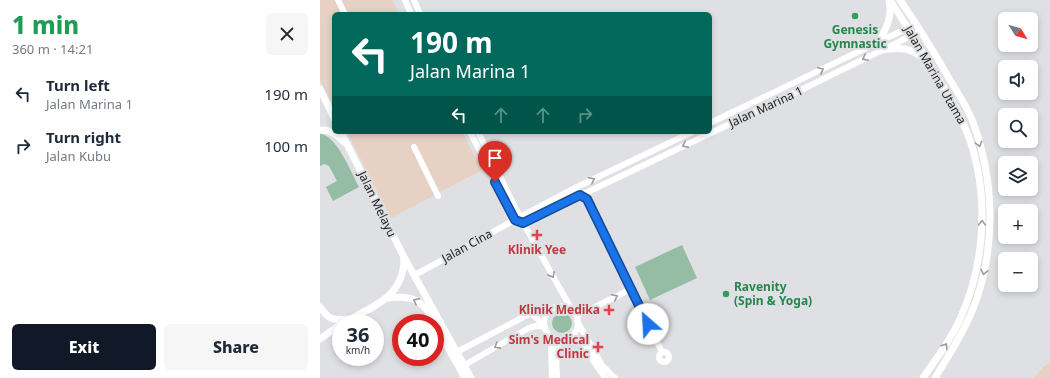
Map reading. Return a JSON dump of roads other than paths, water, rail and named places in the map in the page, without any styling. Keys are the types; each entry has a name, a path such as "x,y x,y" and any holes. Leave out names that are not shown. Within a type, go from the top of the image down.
{"main road":[{"name":"Jalan Marina Utama","path":"889,0 929,62 958,113 971,144 980,186 982,234 977,270 969,298 960,320 936,360 923,378"},
{"path":"878,43 889,22 891,7 889,0"},
{"name":"Jalan Marina Utama","path":"900,0 921,31 961,98 972,122 984,161 990,212 988,251 985,272 976,301 959,338 935,378"},
{"path":"881,50 899,48 907,49 920,55 929,62"},
{"path":"320,89 332,114"},
{"path":"320,130 324,129 332,133"},
{"path":"333,134 348,146"},
{"name":"Jalan Melayu","path":"342,134 455,354"},
{"path":"359,314 388,298 402,275 404,257"},
{"path":"388,298 408,298 418,301 429,314"},
{"path":"320,307 328,317 332,319"},
{"path":"320,339 332,330"},
{"path":"444,337 455,354 465,378"},
{"path":"461,366 472,378"}],"street":[{"path":"338,0 344,12"},
{"path":"405,0 410,12"},
{"path":"414,0 419,12"},
{"name":"Jalan Marina 1","path":"712,122 916,24"},
{"name":"Jalan Marina 1","path":"712,132 921,31"},
{"path":"471,134 517,218 523,223 602,365 615,378"},
{"path":"479,134 517,218"},
{"path":"517,218 576,187 688,134"},
{"name":"Jalan Marina 1","path":"523,223 708,134"},
{"path":"414,147 438,196"},
{"path":"580,195 587,199 662,352"},
{"name":"Jalan Cina","path":"414,275 517,218"},
{"path":"544,326 546,315 552,309 560,306 580,314 631,289"},
{"path":"455,354 531,312 544,326 548,335 558,340"},
{"path":"552,378 552,346 558,340 572,336 576,331 577,321"},
{"path":"461,366 529,328 544,326"},
{"path":"572,336 582,343 599,371 606,378"},
{"path":"557,378 556,352 558,340"}],"place":[{"name":"Genesis Gymnastic","path":"855,16"},
{"name":"Klinik Yee","path":"537,235"},
{"name":"Ravenity (Spin & Yoga)","path":"726,294"},
{"name":"Klinik Medika","path":"609,310"},
{"name":"Sim's Medical Clinic","path":"598,347"}]}
